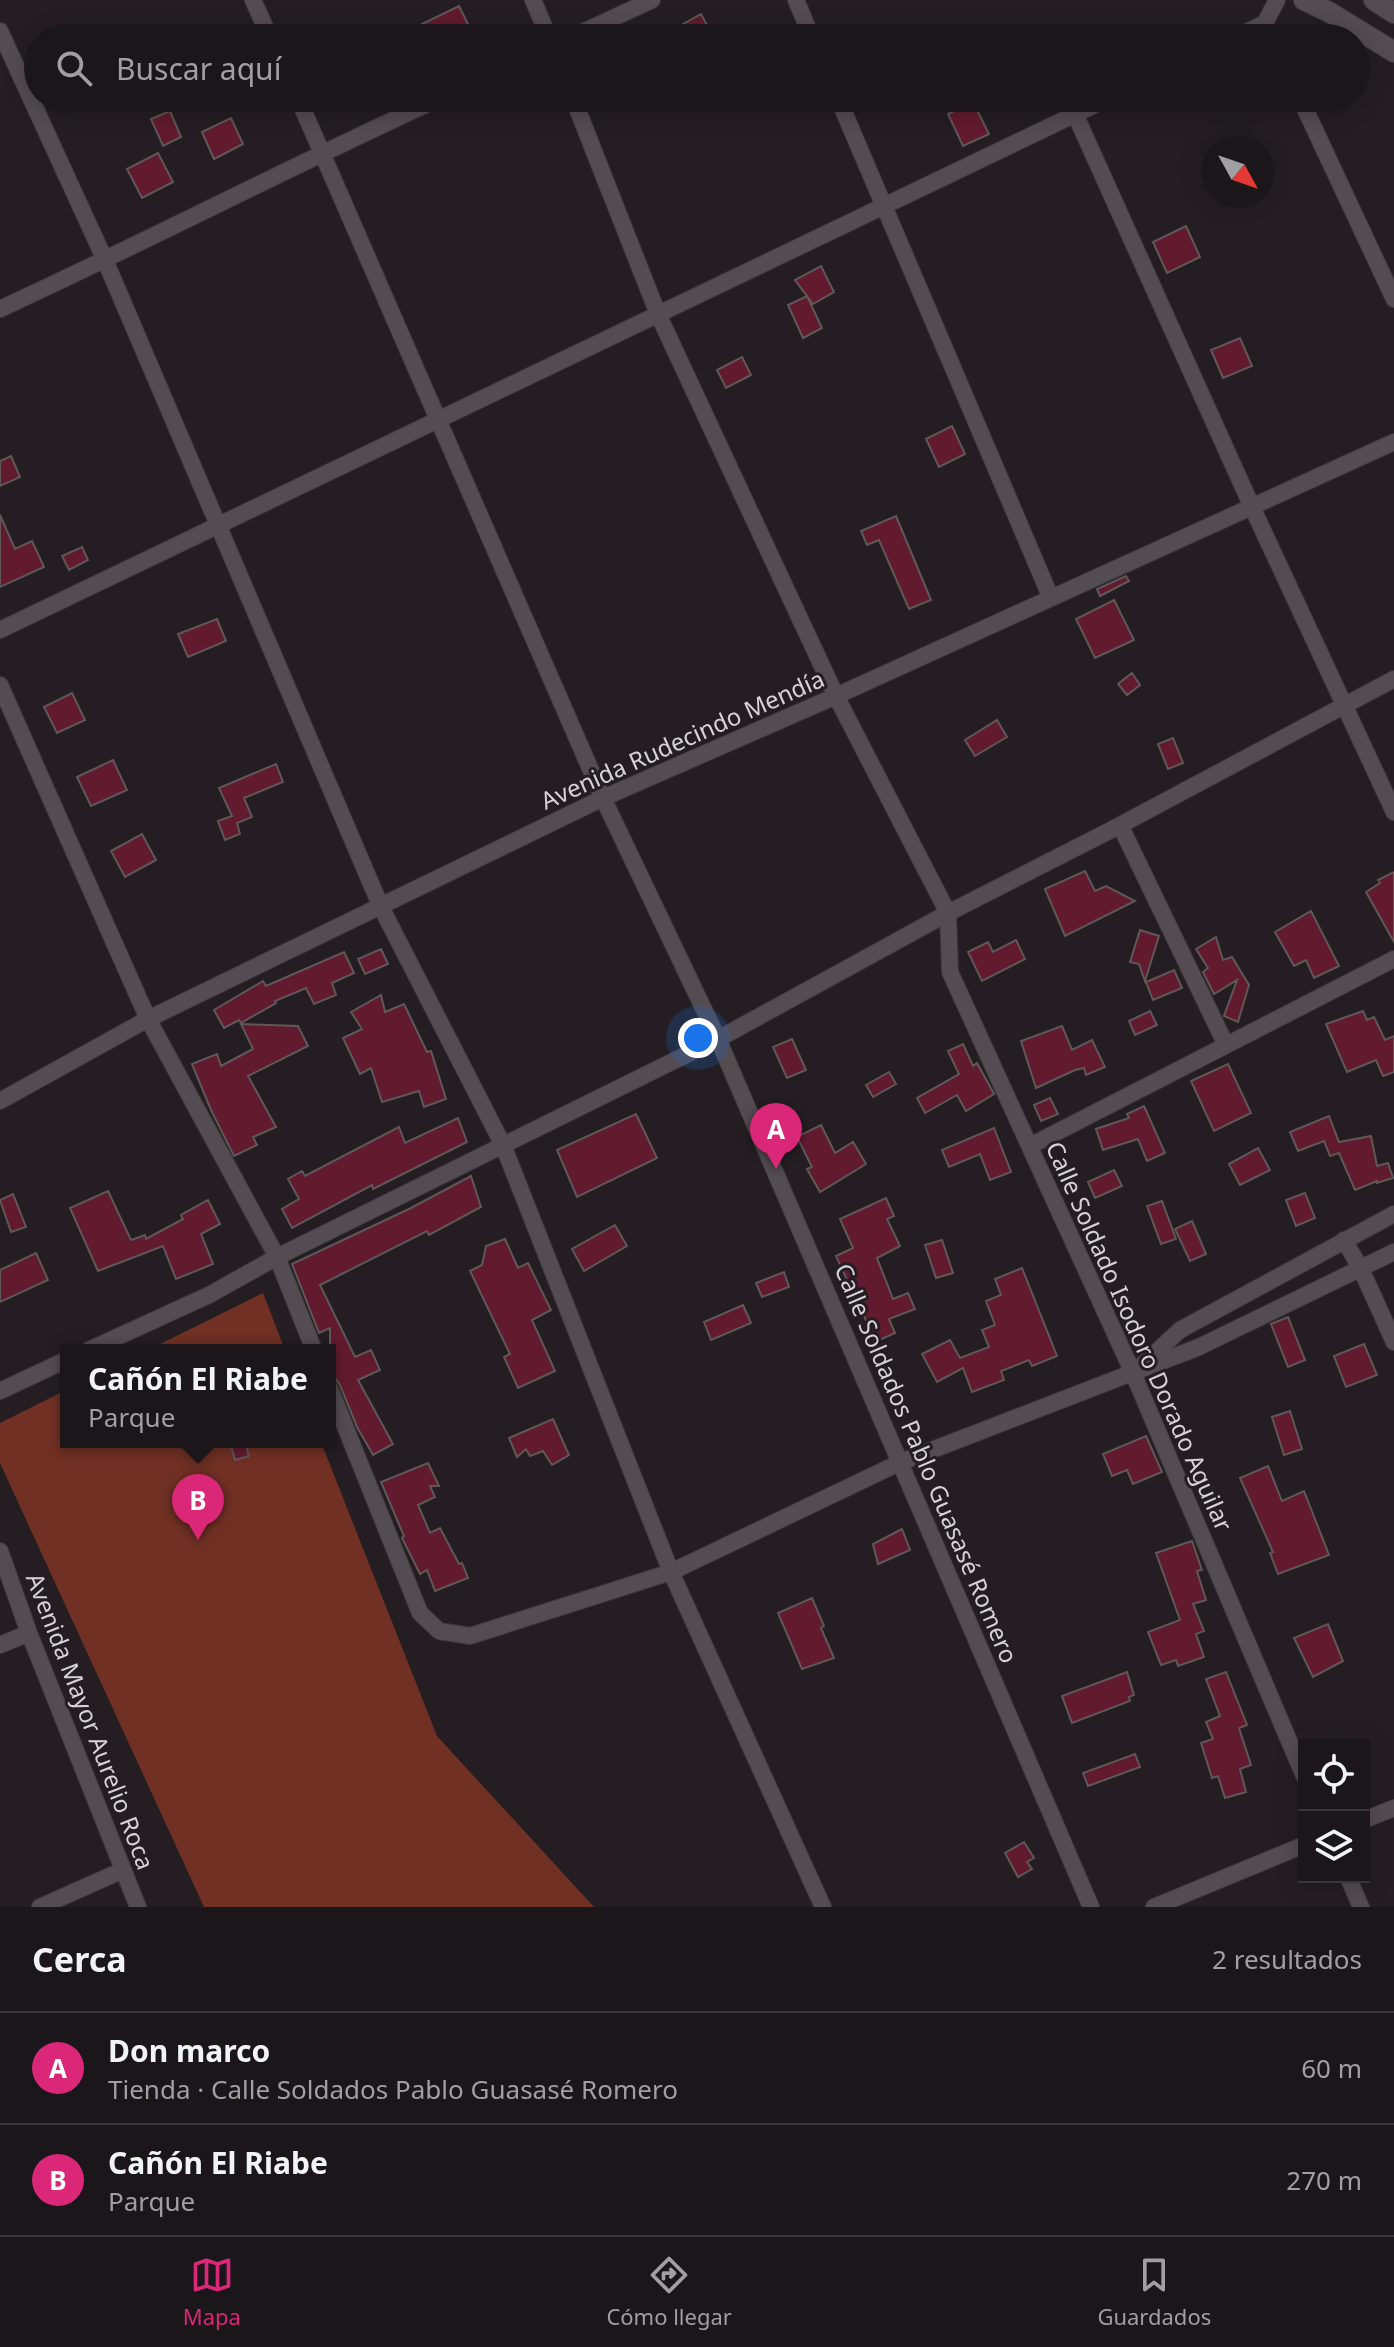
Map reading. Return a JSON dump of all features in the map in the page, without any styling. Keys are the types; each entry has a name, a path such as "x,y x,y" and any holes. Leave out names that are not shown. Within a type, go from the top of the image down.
{"main road":[{"path":"1304,0 1348,24"},
{"path":"1374,0 1394,13"},
{"path":"1370,37 1394,52"}],"street":[{"path":"253,0 264,24"},
{"path":"533,0 543,24"},
{"path":"600,24 652,0"},
{"path":"796,0 806,24"},
{"path":"1270,24 1277,0"},
{"path":"0,31 24,83"},
{"path":"37,112 220,525 381,907 503,1145 671,1572 823,1907"},
{"name":"Calle Soldados Pablo Guasasé Romero","path":"304,112 603,798 718,1039 1091,1907"},
{"path":"0,309 409,112"},
{"path":"579,112 658,314 836,696 948,913"},
{"path":"844,112 1051,598"},
{"path":"0,630 1079,112"},
{"path":"1307,112 1394,299"},
{"path":"1075,114 1394,812"},
{"name":"Avenida Rudecindo Mendía","path":"0,1101 148,1019 603,798 836,696 1394,442"},
{"path":"102,1344 209,1295 277,1257 718,1039 948,913 1394,679"},
{"path":"0,685 148,1019 277,1257 312,1344"},
{"path":"1120,825 1226,1045"},
{"name":"Calle Soldado Isodoro Dorado Aguilar","path":"948,913 950,972 1133,1373 1298,1762"},
{"path":"1030,1146 1394,959"},
{"path":"1133,1373 1180,1330 1394,1214"},
{"path":"1344,1240 1361,1269 1394,1342"},
{"path":"336,1404 420,1613 439,1631 470,1636 671,1572 901,1462 1199,1347 1394,1252"},
{"path":"0,1391 60,1363"},
{"name":"Avenida Mayor Aurelio Roca","path":"0,1551 29,1633 138,1907"},
{"path":"0,1645 29,1633"},
{"path":"1370,1818 1394,1808"},
{"path":"1154,1907 1298,1847"},
{"path":"40,1907 123,1870"},
{"path":"1351,1883 1361,1907"}],"shaded area":[{"path":"263,1293 283,1344 160,1344"},
{"path":"60,1393 60,1448 323,1448 437,1736 594,1907 204,1907 0,1463 0,1423"}],"building":[{"path":"459,6 468,24 422,24"},
{"path":"701,14 706,24 683,24"},
{"path":"170,112 181,137 163,146 151,119"},
{"path":"978,112 989,134 963,146 948,114"},
{"path":"231,118 243,144 214,159 202,132"},
{"path":"158,153 173,182 142,198 127,169"},
{"path":"1186,226 1200,257 1167,273 1153,242"},
{"path":"821,266 834,292 813,304 795,280"},
{"path":"807,296 822,328 803,338 788,305"},
{"path":"1240,338 1252,366 1223,378 1211,350"},
{"path":"742,357 751,375 726,388 717,370"},
{"path":"952,426 965,454 939,467 926,439"},
{"path":"11,456 20,477 0,486 0,461"},
{"path":"0,515 15,549 32,541 44,567 0,587"},
{"path":"896,516 931,600 909,609 879,540 867,545 861,531"},
{"path":"82,547 88,560 69,570 62,556"},
{"path":"1126,576 1129,581 1100,596 1097,589"},
{"path":"1114,600 1134,640 1095,658 1076,619"},
{"path":"217,619 226,641 188,657 178,634"},
{"path":"1132,673 1140,685 1127,695 1118,684"},
{"path":"72,693 85,720 57,733 44,707"},
{"path":"997,720 1007,737 975,756 965,740"},
{"path":"1173,738 1183,763 1168,769 1158,744"},
{"path":"113,760 127,790 91,806 77,777"},
{"path":"276,764 283,782 244,798 252,817 237,823 240,834 225,840 218,821 232,816 219,788"},
{"path":"142,834 156,860 125,877 111,851"},
{"path":"1085,871 1095,891 1106,886 1135,901 1065,936 1045,889"},
{"path":"1394,872 1394,942 1366,892 1380,883 1378,880"},
{"path":"1311,911 1339,966 1314,978 1306,960 1294,966 1275,932"},
{"path":"1140,930 1159,936 1145,981 1139,964 1130,962"},
{"path":"1216,937 1223,960 1232,957 1249,985 1238,1022 1224,1016 1237,980 1214,994 1203,972 1208,968 1196,949"},
{"path":"1016,940 1025,959 982,981 968,952 988,942 993,952"},
{"path":"381,949 388,964 365,974 358,959"},
{"path":"344,952 354,973 332,983 336,995 314,1004 306,988 275,1001 241,1023 239,1020 224,1028 214,1010 263,981 266,986"},
{"path":"1174,970 1182,988 1153,1000 1146,982"},
{"path":"381,995 385,1012 404,1004 427,1052 431,1051 446,1099 424,1107 419,1091 382,1102 371,1068 360,1074 343,1038 362,1029 351,1012"},
{"path":"1150,1011 1157,1025 1135,1035 1129,1021"},
{"path":"1363,1011 1367,1020 1374,1017 1385,1040 1394,1036 1394,1072 1383,1076 1376,1060 1347,1072 1326,1024"},
{"path":"241,1024 298,1026 308,1046 248,1076 276,1127 253,1137 257,1145 234,1156 192,1064 217,1054 221,1066 253,1049"},
{"path":"1062,1026 1072,1050 1092,1040 1105,1067 1086,1075 1084,1068 1075,1070 1036,1088 1021,1041"},
{"path":"792,1039 806,1070 787,1078 773,1047"},
{"path":"963,1044 973,1066 977,1063 994,1094 966,1111 957,1095 925,1113 917,1098 959,1074 948,1051"},
{"path":"1228,1064 1251,1113 1214,1131 1191,1081"},
{"path":"889,1072 896,1084 873,1097 866,1085"},
{"path":"1050,1098 1058,1114 1041,1121 1034,1105"},
{"path":"1144,1106 1165,1153 1147,1161 1138,1139 1103,1150 1096,1129 1129,1118 1127,1114"},
{"path":"636,1114 657,1158 577,1197 557,1150"},
{"path":"1329,1116 1339,1142 1371,1136 1377,1166 1388,1163 1393,1178 1355,1190 1339,1153 1330,1156 1324,1141 1298,1151 1290,1132"},
{"path":"458,1118 467,1142 373,1189 372,1185 292,1228 282,1209 299,1199 288,1179 302,1171 305,1176 399,1127 405,1143"},
{"path":"821,1125 835,1153 853,1142 866,1164 820,1192 807,1169 812,1167 797,1137"},
{"path":"994,1128 1011,1172 990,1180 980,1154 949,1167 942,1150"},
{"path":"1258,1148 1270,1170 1240,1185 1229,1164"},
{"path":"1114,1170 1122,1186 1095,1198 1088,1182"},
{"path":"471,1176 481,1207 429,1235 427,1231 320,1285 355,1357 371,1350 380,1370 358,1380 393,1444 373,1455 336,1379 336,1344 330,1344 330,1328 319,1333 292,1264"},
{"path":"108,1191 131,1240 145,1235 146,1239 183,1219 181,1215 208,1200 220,1224 201,1234 213,1264 176,1279 163,1246 98,1271 70,1208"},
{"path":"1305,1193 1315,1218 1296,1226 1286,1200"},
{"path":"13,1194 26,1227 11,1232 0,1200"},
{"path":"886,1198 894,1216 887,1219 900,1246 877,1258 893,1299 908,1293 915,1309 889,1319 895,1333 875,1342 859,1304 853,1307 844,1283 848,1282 836,1256 853,1248 840,1219"},
{"path":"1162,1201 1176,1239 1161,1244 1147,1206"},
{"path":"1192,1221 1206,1254 1190,1261 1175,1229"},
{"path":"615,1225 627,1246 584,1271 572,1249"},
{"path":"505,1239 518,1268 528,1263 551,1310 532,1320 555,1371 518,1388 504,1357 510,1354 470,1271 482,1265 486,1246"},
{"path":"942,1240 953,1273 936,1278 925,1245"},
{"path":"36,1253 48,1280 0,1302 0,1270"},
{"path":"1022,1268 1057,1356 1032,1366 1029,1360 1001,1371 1004,1380 972,1392 963,1368 937,1382 922,1354 950,1340 960,1358 989,1347 982,1330 995,1325 986,1301 1001,1295 995,1279"},
{"path":"784,1272 789,1287 762,1297 756,1283"},
{"path":"743,1305 751,1323 711,1340 704,1322"},
{"path":"1288,1317 1305,1360 1288,1367 1271,1324"},
{"path":"1364,1344 1377,1375 1346,1387 1334,1356"},
{"path":"1290,1411 1302,1449 1284,1455 1272,1417"},
{"path":"553,1419 569,1455 552,1465 543,1451 530,1456 526,1449 517,1457 509,1438"},
{"path":"1146,1436 1162,1472 1133,1484 1127,1470 1112,1476 1103,1454"},
{"path":"232,1448 247,1448 249,1456 235,1460"},
{"path":"428,1463 439,1486 430,1486 435,1497 418,1505 430,1533 440,1528 468,1578 435,1591 427,1570 420,1574 402,1538 404,1536 381,1482"},
{"path":"1268,1466 1282,1501 1304,1491 1329,1555 1278,1574 1270,1553 1273,1552 1240,1478"},
{"path":"902,1529 910,1550 878,1564 873,1544"},
{"path":"1192,1541 1202,1570 1197,1571 1206,1600 1193,1604 1204,1631 1196,1634 1204,1657 1178,1666 1176,1660 1161,1665 1148,1632 1180,1620 1156,1553"},
{"path":"812,1598 834,1658 802,1669 778,1613"},
{"path":"1328,1624 1343,1661 1313,1677 1294,1638"},
{"path":"1127,1672 1134,1695 1129,1697 1130,1701 1072,1723 1062,1696"},
{"path":"1226,1672 1247,1725 1239,1728 1251,1765 1240,1769 1246,1792 1225,1798 1218,1776 1212,1778 1201,1743 1213,1739 1206,1722 1220,1716 1206,1679"},
{"path":"1135,1754 1140,1767 1088,1786 1083,1773"},
{"path":"1024,1842 1034,1858 1027,1862 1032,1869 1018,1877 1005,1853"}],"place":[{"name":"Don marco","path":"776,1169"},
{"name":"Cañón El Riabe","path":"198,1540"}]}
